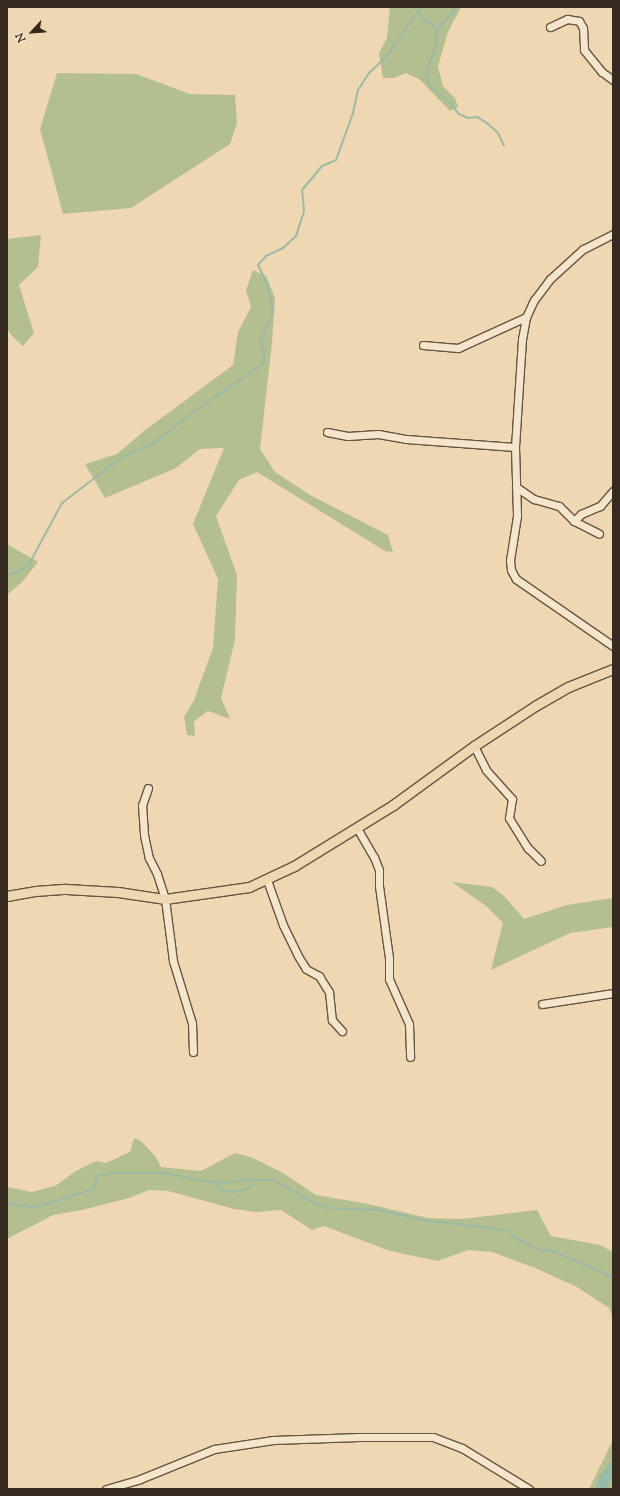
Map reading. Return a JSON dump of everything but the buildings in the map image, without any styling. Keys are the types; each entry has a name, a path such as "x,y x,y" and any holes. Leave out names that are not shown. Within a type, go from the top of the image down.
{"main road":[{"path":"7,896 35,891 66,889 118,892 165,899 249,887 266,880 357,828 393,805 474,746 535,706 568,687 613,669"}],"street":[{"path":"550,27 567,19 579,21 584,28 584,50 602,72 613,80"},
{"path":"613,234 583,249 550,278 534,300 526,317 522,339 515,447 518,516 510,560 511,570 516,579 613,646"},
{"path":"423,345 458,348 526,317"},
{"path":"327,432 348,436 378,434 406,439 515,447"},
{"path":"516,488 534,499 558,506 574,522 599,534"},
{"path":"574,522 581,514 600,506 613,492"},
{"path":"474,746 486,770 512,799 509,818 528,848 541,860"},
{"path":"148,788 142,806 144,835 149,858 157,874 165,899 174,961 192,1023 193,1052"},
{"path":"357,828 374,857 379,870 379,886 389,958 389,979 409,1024 410,1057"},
{"path":"266,880 283,925 298,956 306,969 320,976 329,992 332,1020 342,1031"},
{"path":"542,1004 613,993"},
{"path":"106,1489 140,1479 214,1449 273,1440 367,1437 433,1437 462,1448 529,1489"}],"green space":[{"path":"390,7 461,7 448,32 438,66 443,86 455,98 458,107 450,111 419,79 406,73 394,78 383,78 379,53 387,38"},
{"path":"57,73 136,74 190,94 235,95 237,123 230,144 131,208 63,214 40,129"},
{"path":"41,235 38,267 19,285 34,333 23,346 7,329 7,239"},
{"path":"253,270 266,276 275,298 272,343 260,449 275,472 310,495 388,535 393,552 385,551 257,472 239,480 216,516 237,575 235,640 221,698 230,719 208,711 194,721 195,736 187,735 184,717 194,700 213,648 218,579 193,524 224,448 200,449 176,468 105,498 85,464 117,454 144,431 233,365 238,332 251,307 246,290"},
{"path":"7,544 38,562 22,582 7,595"},
{"path":"452,882 492,887 504,896 524,919 567,905 613,898 613,927 570,933 491,970 503,923 486,906"},
{"path":"134,1138 141,1141 156,1157 161,1167 201,1171 235,1153 251,1157 283,1173 316,1195 368,1204 428,1218 462,1219 537,1210 551,1236 600,1245 613,1252 613,1318 609,1308 577,1287 535,1268 492,1252 468,1250 438,1261 390,1251 324,1226 312,1230 281,1210 256,1212 234,1209 168,1191 149,1190 129,1198 82,1210 53,1215 7,1239 7,1187 32,1192 55,1186 76,1171 96,1161 106,1163 130,1152"},
{"path":"613,1440 613,1489 589,1489"}],"waterway":[{"path":"7,574 15,573 28,566 62,503 122,457 156,442 188,416 264,363 264,353 260,342 272,315 272,304 267,284 258,265 266,256 283,248 296,236 304,211 302,190 322,166 336,160 353,113 358,90 369,73 386,57 421,7"},
{"path":"436,32 453,12 455,7"},
{"path":"419,11 424,20 433,24 436,32 436,46 426,74 430,86 450,103 459,114 468,118 477,117 487,123 498,133 504,146"},
{"path":"7,1204 36,1207 94,1189 97,1176 112,1173 165,1173 203,1181 225,1183 245,1180 272,1180 304,1198 326,1208 379,1210 429,1221 507,1230 515,1238 540,1250 552,1251 613,1277"},
{"path":"216,1182 220,1191 235,1192 249,1188 251,1180"},
{"path":"601,1489 604,1479 613,1466"}]}
